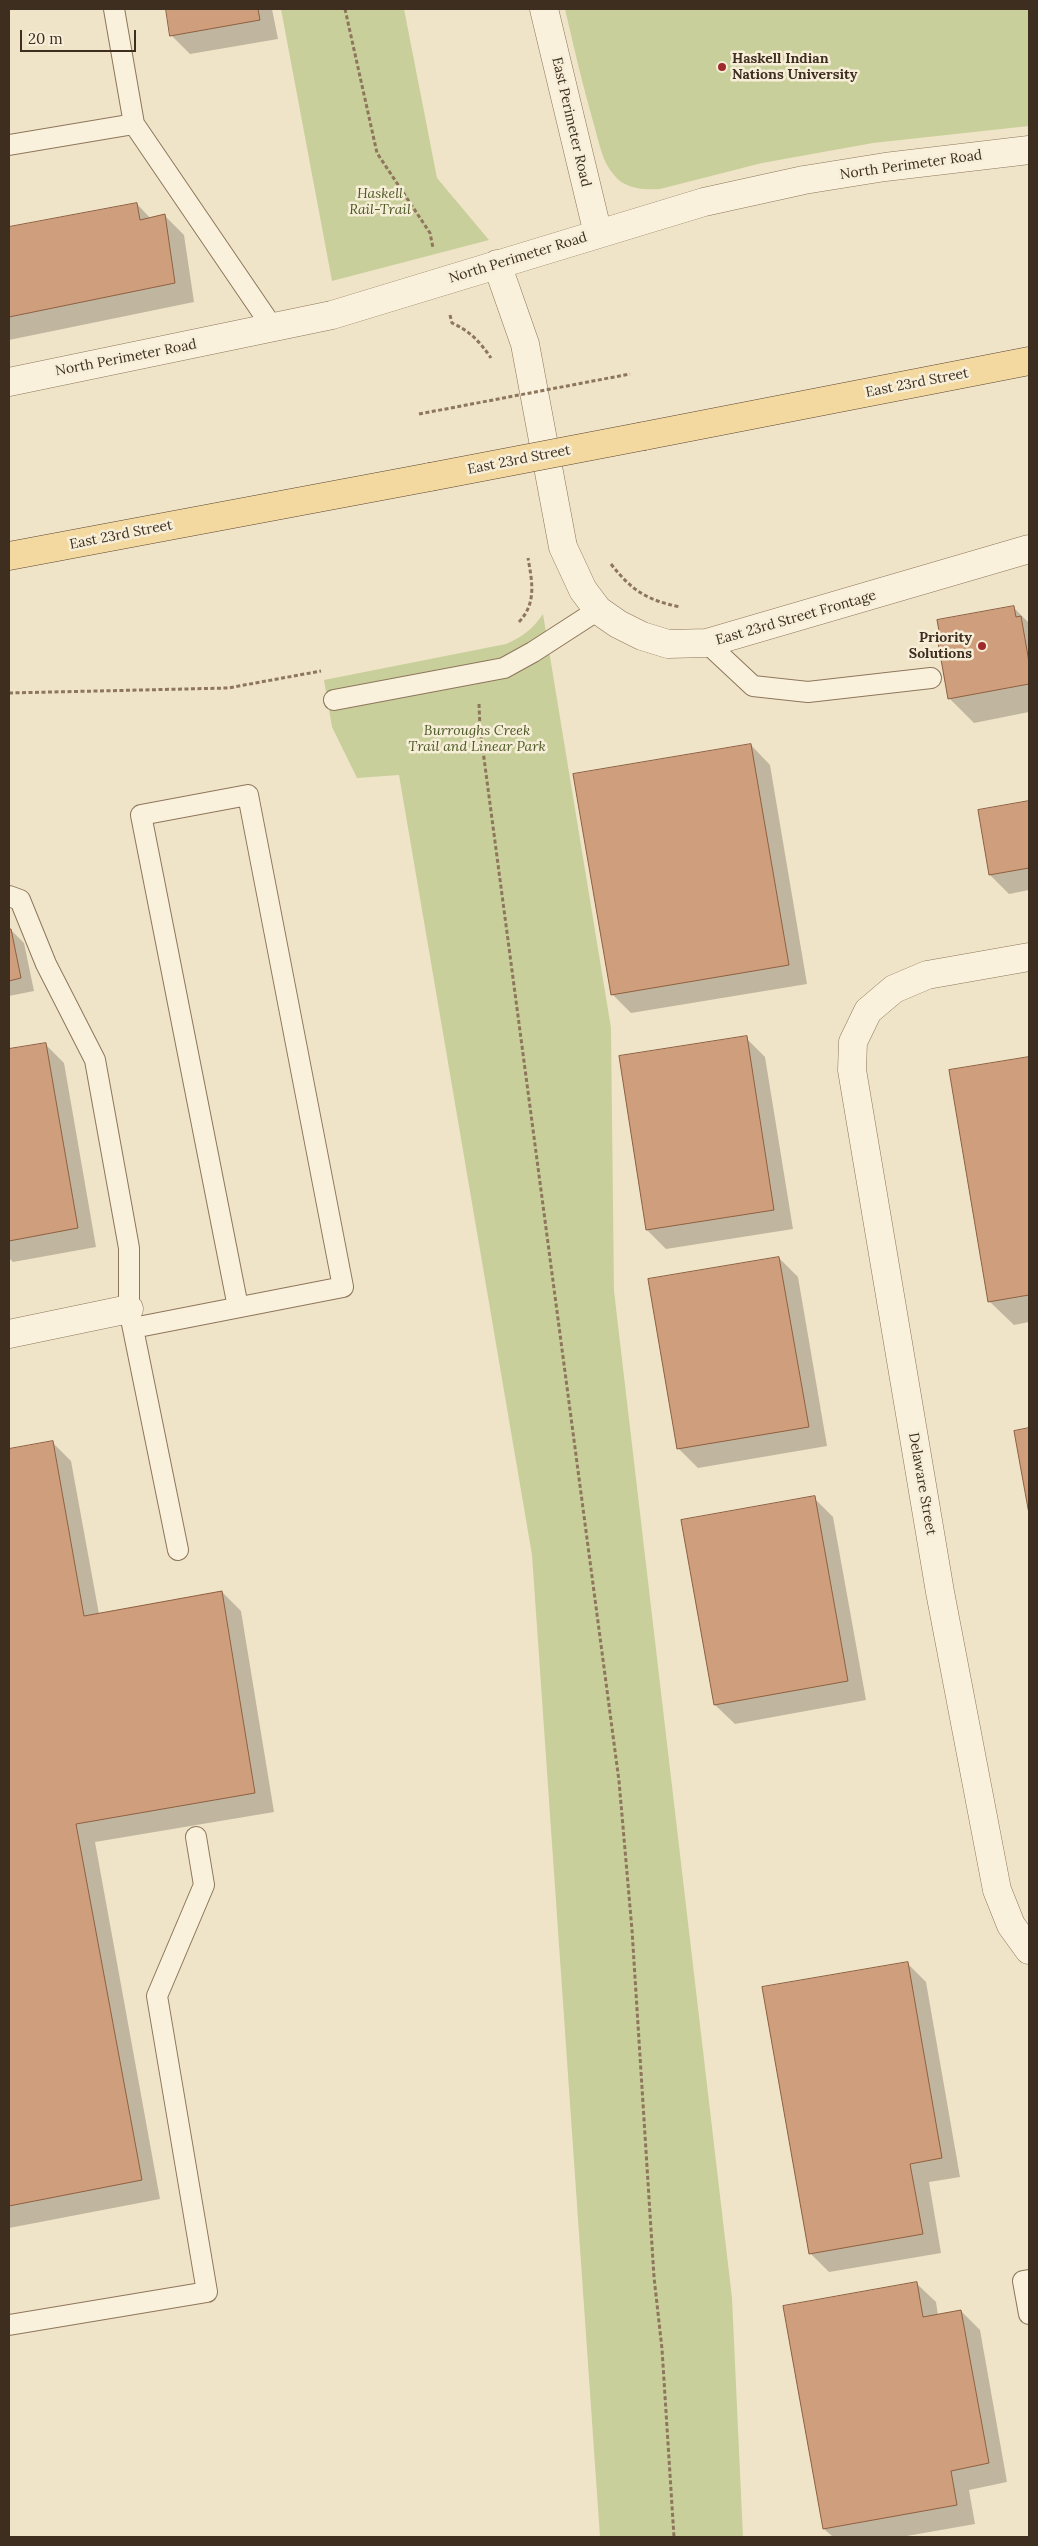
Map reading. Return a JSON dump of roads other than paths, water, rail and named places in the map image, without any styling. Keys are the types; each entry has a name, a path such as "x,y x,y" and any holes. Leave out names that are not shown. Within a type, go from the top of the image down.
{"main road":[{"name":"East 23rd Street","path":"9,556 1029,361"}],"street":[{"name":"East Perimeter Road","path":"544,9 598,234"},
{"name":"North Perimeter Road","path":"9,382 332,315 704,202 804,180 885,167 1029,150"},
{"name":"East 23rd Street Frontage","path":"498,264 525,344 563,547 583,590 598,610 618,624 668,644 708,643 1029,549"},
{"name":"Delaware Street","path":"1029,957 927,975 894,989 868,1011 853,1042 852,1070 940,1592 997,1890 1011,1924 1029,1950"},
{"path":"9,1334 131,1318"}],"lane":[{"path":"114,9 134,124 273,328"},
{"path":"9,145 134,124"},
{"path":"334,700 504,668 533,652 598,610"},
{"path":"708,643 753,686 808,692 931,678"},
{"path":"131,1318 238,1307 343,1287 248,795 141,815 238,1307"},
{"path":"9,896 20,900 46,964 95,1060 129,1248 131,1318 178,1550"},
{"path":"9,2325 207,2292 157,1996 204,1885 196,1837"},
{"path":"1029,2280 1023,2281 1029,2314"}],"place":[{"name":"Haskell Indian Nations University","path":"722,67"},
{"name":"Priority Solutions","path":"982,646"}],"park label":[{"name":"Haskell Rail-Trail","path":"380,202"},
{"name":"Burroughs Creek Trail and Linear Park","path":"477,740"}]}
